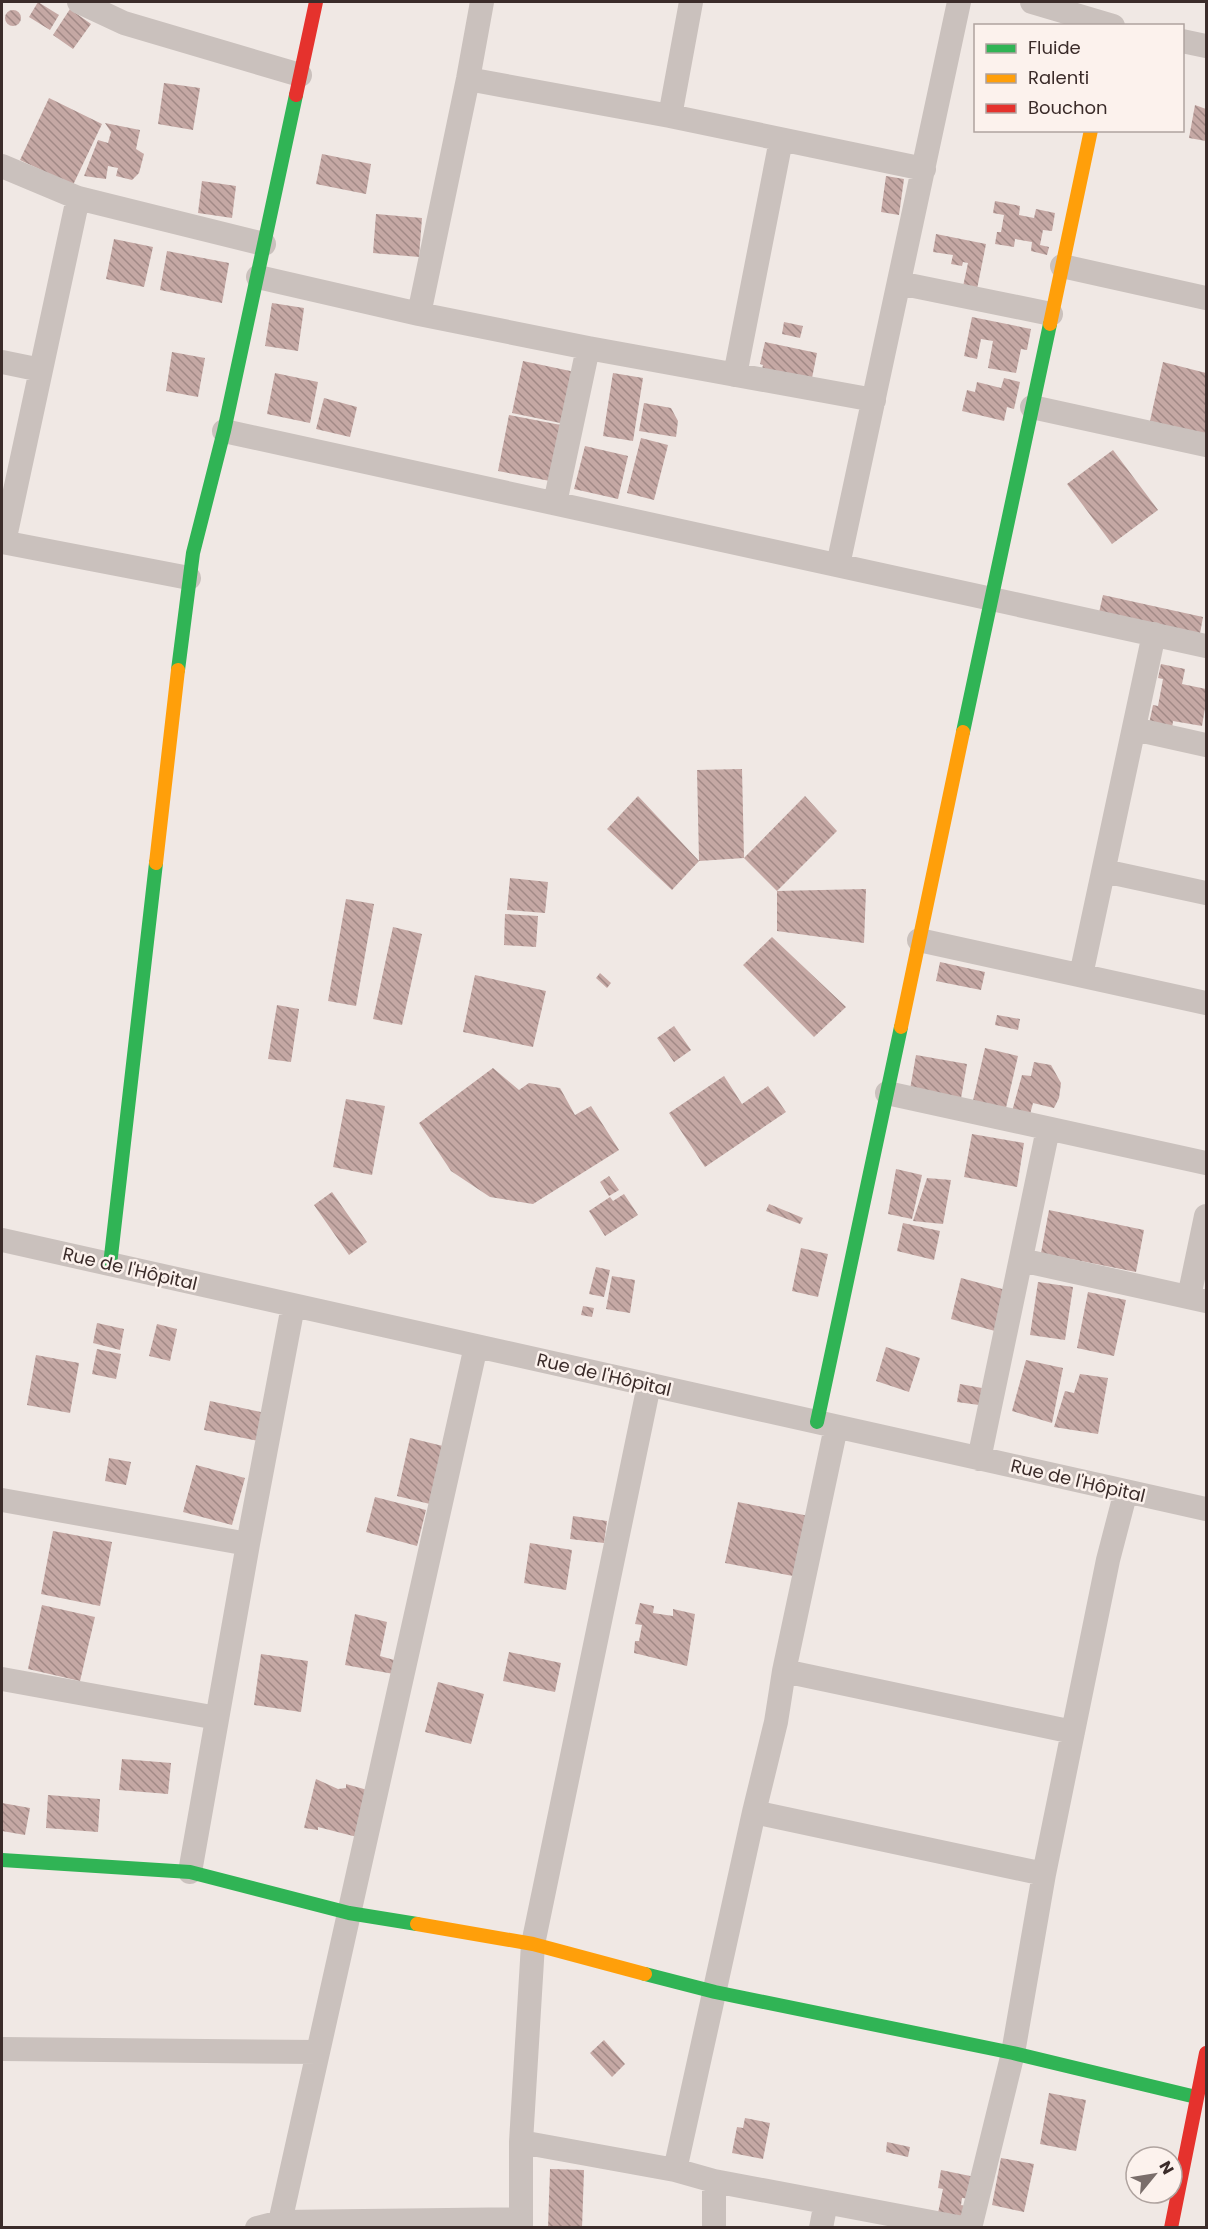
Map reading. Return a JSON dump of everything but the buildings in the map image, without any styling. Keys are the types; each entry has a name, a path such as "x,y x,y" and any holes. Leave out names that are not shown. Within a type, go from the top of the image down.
{"street":[{"path":"79,2 124,23 300,75"},
{"path":"110,1265 189,578 258,277 316,2"},
{"path":"419,314 482,2"},
{"path":"670,116 691,2"},
{"path":"838,565 959,2"},
{"path":"1032,2 1106,24"},
{"path":"1184,41 1206,46"},
{"path":"468,79 670,116 924,169"},
{"path":"675,2170 776,1722 887,1093 1091,132"},
{"path":"735,375 782,140"},
{"path":"3,172 78,198 264,244"},
{"path":"78,198 3,542 189,578"},
{"path":"1062,266 1206,298"},
{"path":"258,277 419,314 588,348 874,400"},
{"path":"900,283 1051,314"},
{"path":"555,503 588,348"},
{"path":"2,362 41,370"},
{"path":"1032,406 1206,445"},
{"path":"224,431 1206,646"},
{"path":"1081,975 1154,634"},
{"path":"1134,729 1206,745"},
{"path":"1104,871 1206,893"},
{"path":"919,940 1206,1002"},
{"path":"887,1093 1206,1164"},
{"path":"979,1458 1048,1129"},
{"path":"1020,1260 1198,1299 1206,1216"},
{"name":"Rue de l'Hôpital","path":"2,1240 1206,1509"},
{"path":"190,1872 293,1306"},
{"path":"476,1346 318,2052 269,2225 520,2223 521,2142 533,1944 649,1385"},
{"path":"970,2228 1013,2053 1044,1874 1108,1560 1125,1491"},
{"path":"2,1500 248,1544"},
{"path":"784,1671 1073,1732"},
{"path":"2,1678 217,1718"},
{"path":"754,1812 1044,1874"},
{"path":"2,1860 190,1872 349,1913 533,1944 715,1992 1013,2053 1202,2076 1171,2228"},
{"path":"2,2049 318,2052"},
{"path":"521,2142 675,2170 714,2181 963,2228"},
{"path":"714,2181 714,2228"},
{"path":"821,2228 826,2202"}],"traffic: fast":[{"path":"178,670 193,553 224,431 296,95"},
{"path":"963,732 1050,324"},
{"path":"110,1265 156,863"},
{"path":"817,1422 901,1027"},
{"path":"2,1860 190,1872 349,1913 417,1924"},
{"path":"645,1974 715,1992 1013,2053 1196,2097"}],"traffic: slow":[{"path":"1050,324 1091,132"},
{"path":"156,863 178,670"},
{"path":"901,1027 963,732"},
{"path":"417,1924 533,1944 645,1974"}],"traffic: jam":[{"path":"296,95 316,2"},
{"path":"1171,2228 1206,2053"}]}
